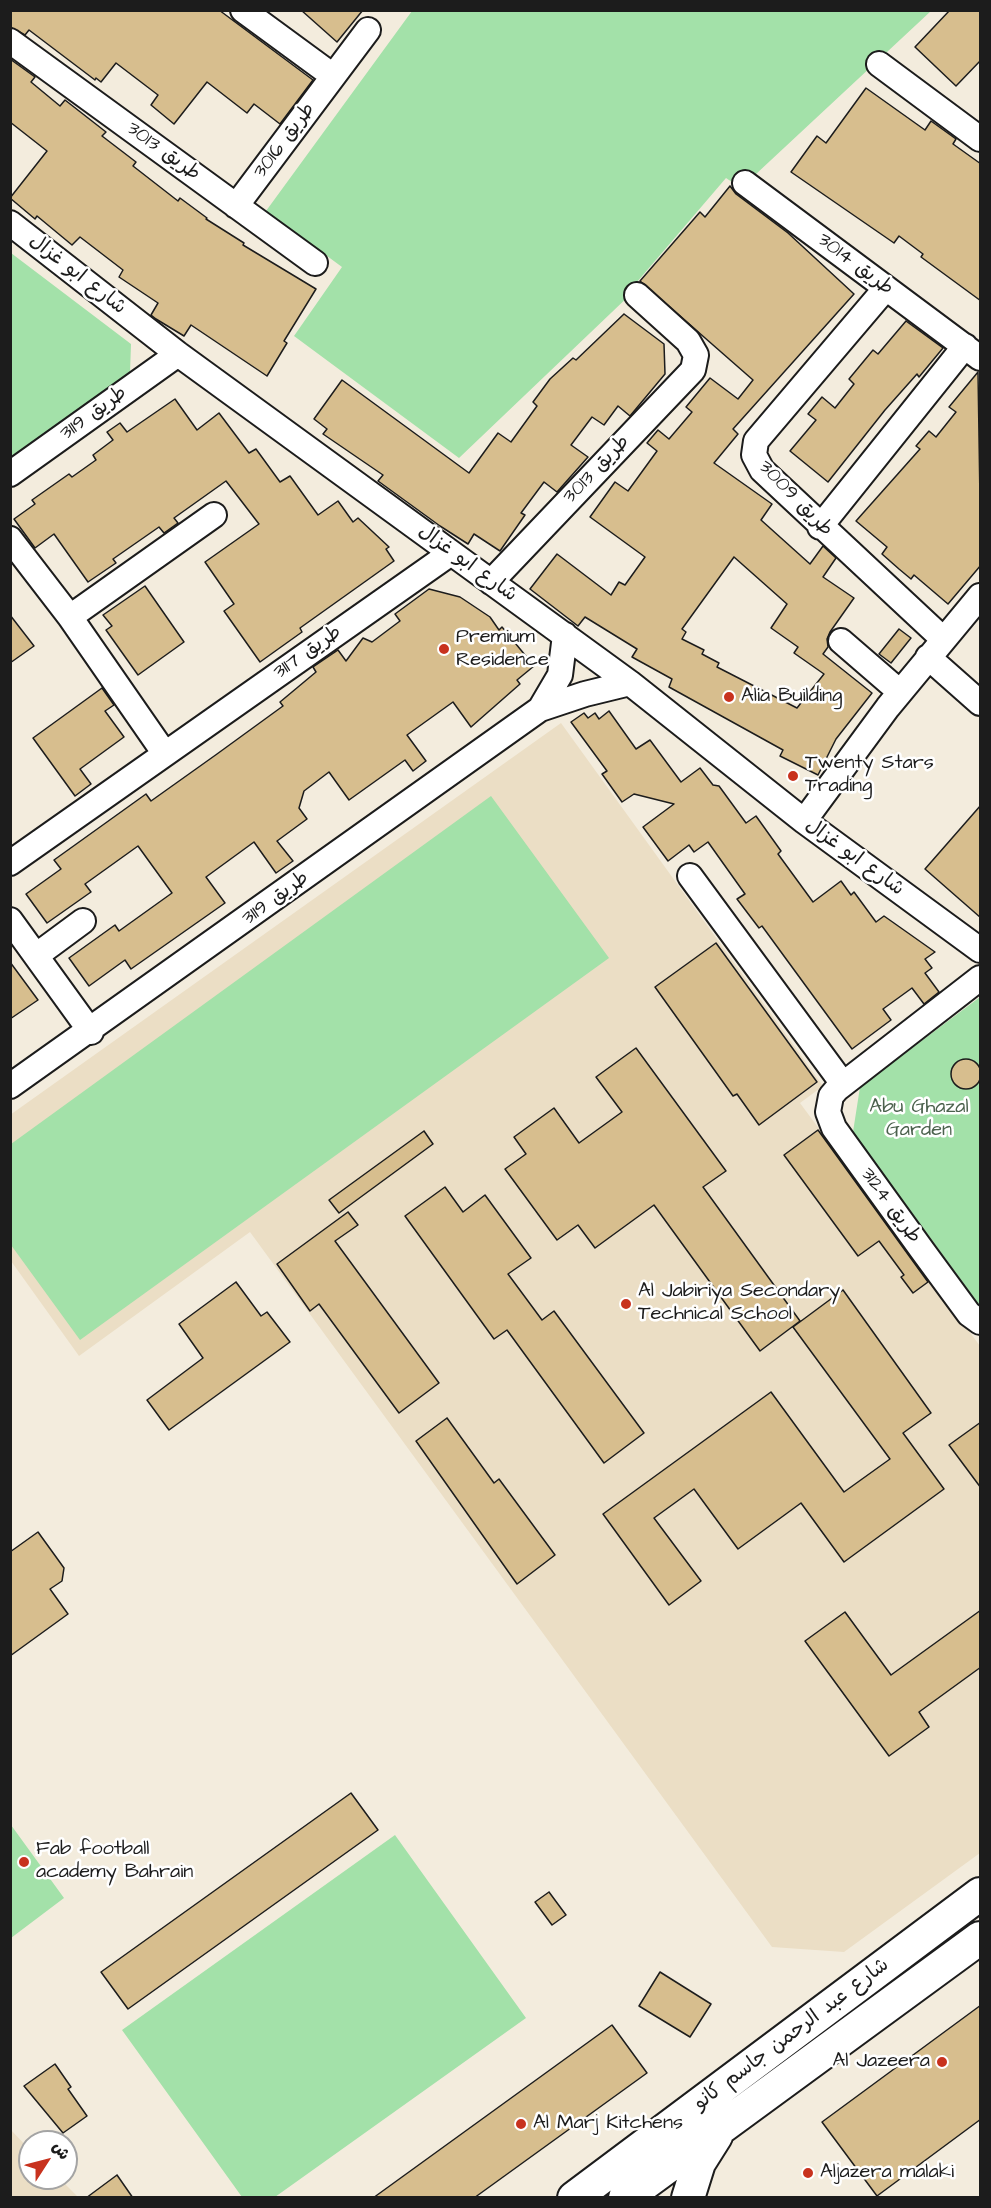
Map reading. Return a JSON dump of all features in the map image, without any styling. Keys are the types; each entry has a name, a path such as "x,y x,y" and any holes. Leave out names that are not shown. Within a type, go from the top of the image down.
{"main road":[{"name":"شارع عبد الرحمن جاسم كانو","path":"614,2190 981,1894"},
{"name":"شارع عبد الرحمن جاسم كانو","path":"614,2190 721,2128 981,1938"},
{"path":"688,2198 699,2163 721,2128"}],"street":[{"path":"243,10 333,76"},
{"name":"طريق 3016","path":"236,206 368,30"},
{"name":"طريق 3013","path":"10,40 315,263"},
{"path":"879,64 981,139"},
{"name":"طريق 3014","path":"745,183 973,352 820,527"},
{"name":"شارع ابو غزال","path":"10,223 178,354 565,635 804,821 981,950"},
{"name":"طريق 3009","path":"885,288 756,441 754,455 762,470 820,527 935,648 981,703"},
{"name":"طريق 3013","path":"490,582 693,370 696,355 688,341 637,295"},
{"name":"طريق 3119","path":"10,474 178,354"},
{"path":"70,617 214,515"},
{"path":"10,539 70,617 165,754"},
{"name":"طريق 3117","path":"10,863 451,553"},
{"path":"804,821 900,692 981,596"},
{"path":"540,709 560,675 565,635"},
{"path":"841,641 900,692"},
{"path":"540,709 585,694 630,684"},
{"name":"طريق 3119","path":"10,1086 91,1032 540,709"},
{"path":"690,876 843,1084"},
{"path":"10,920 91,1032"},
{"path":"36,955 83,921"},
{"name":"طريق 3124","path":"981,978 837,1089 829,1104 828,1112 834,1128 969,1314 981,1322"}],"shaded area":[{"name":"Al Jabiriya Secondary Technical School","path":"561,723 823,1086 800,1103 980,1346 980,1853 844,1952 772,1947 250,1232 79,1356 11,1261 10,1115"},
{"path":"11,2130 18,2137 18,2190 71,2190 78,2197 11,2197"}],"green space":[{"path":"412,11 931,11 741,188 726,178 631,289 633,292 459,458 294,336 342,267 266,211"},
{"path":"11,253 131,344 130,373 11,459"},
{"path":"491,796 609,958 80,1340 11,1245 11,1144"},
{"name":"Abu Ghazal Garden","path":"980,997 980,1306 853,1132 860,1087"},
{"name":"Fab football academy Bahrain","path":"11,1825 64,1898 10,1938"},
{"path":"395,1835 526,2018 275,2197 242,2197 122,2030"}],"building":[{"path":"10,10 219,10 313,80 280,124 254,104 247,113 207,82 174,124 151,105 158,95 116,63 101,82 96,78 95,80 29,30 25,35 10,27"},
{"path":"301,10 363,10 337,42"},
{"path":"950,10 981,10 981,60 956,86 915,47"},
{"path":"10,59 35,77 31,82 60,106 65,100 106,132 102,136 136,162 133,166 178,201 180,198 206,219 244,243 243,245 316,289 284,341 287,343 267,376 191,325 184,336 156,319 151,315 158,303 119,277 123,270 80,237 72,245 37,216 35,219 10,198 47,151 10,122"},
{"path":"866,88 925,130 931,121 956,139 953,144 981,164 981,301 921,257 923,254 899,236 894,243 791,172 817,136 826,143"},
{"path":"730,186 736,194 788,233 854,294 733,429 738,434 714,463 772,504 761,520 810,564 823,546 836,558 823,577 854,598 830,632 827,639 828,647 823,654 872,693 836,739 818,775 780,756 783,750 669,687 672,679 632,657 637,649 585,617 578,626 530,589 557,554 611,595 619,582 625,585 645,557 590,517 615,482 628,491 657,451 647,443 658,430 669,439 692,412 686,407 710,378 738,399 753,380 640,281 700,212 705,217","holes":["734,557 787,604 771,628 798,647 794,653 824,674 797,708 717,667 719,663 702,654 704,650 682,639 686,632 682,629"]},
{"path":"624,314 664,344 665,374 630,416 618,406 604,425 592,417 571,445 588,457 557,492 544,482 521,513 525,515 500,551 474,534 468,544 440,526 378,481 383,475 323,434 327,429 314,419 342,380 469,473 498,433 511,442 537,406 533,402 550,379 573,358 576,360"},
{"path":"906,321 943,348 919,377 917,374 885,410 828,482 790,451 816,420 808,414 822,397 835,408 854,384 849,379 873,350 878,354"},
{"path":"978,372 981,565 948,604 914,575 911,579 882,554 887,547 856,521 920,449 916,446 929,431 936,437 956,412 949,407"},
{"path":"175,399 197,430 219,413 249,453 256,449 280,482 290,476 318,515 338,501 353,522 358,518 389,547 386,549 394,561 300,628 302,632 260,662 224,611 234,604 205,562 259,524 226,481 174,518 178,523 164,533 159,527 113,559 116,563 88,582 54,534 35,548 14,519 35,504 32,500 69,474 72,477 96,460 93,455 113,440 107,432 120,423 127,432"},
{"path":"145,586 184,642 138,675 106,630 112,626 103,615"},
{"path":"429,589 460,597 490,617 499,630 502,627 534,666 517,680 520,684 471,727 453,702 407,735 426,761 413,771 405,760 349,800 329,772 304,791 299,808 307,819 277,841 293,861 276,873 254,842 206,877 225,903 131,969 125,960 89,986 69,958 115,925 119,931 172,893 138,846 85,884 91,892 47,923 26,894 61,869 54,860 146,794 151,801 283,706 280,702 316,672 313,667 338,650 346,661 363,638 372,642 400,621 395,614"},
{"path":"10,615 34,646 10,663"},
{"path":"899,629 911,638 891,663 879,654"},
{"path":"102,688 114,705 105,711 124,737 80,769 91,784 75,796 33,738"},
{"path":"609,711 636,749 650,740 681,782 700,768 713,785 719,786 746,823 756,816 781,851 778,854 813,902 841,881 851,895 854,892 876,922 884,916 935,952 925,959 932,968 925,973 939,992 924,1004 912,988 883,1009 891,1020 852,1049 762,926 759,928 737,899 745,894 708,842 694,852 689,845 668,861 643,827 674,804 634,794 622,802 602,774 607,771 571,722 584,713 588,718 595,713 599,719"},
{"path":"981,805 981,918 925,869"},
{"path":"716,943 817,1082 759,1125 737,1094 733,1096 655,987"},
{"path":"10,962 38,1000 10,1019"},
{"path":"636,1048 726,1171 703,1187 800,1321 760,1351 654,1205 595,1248 578,1225 557,1240 505,1169 526,1154 514,1137 554,1108 579,1143 622,1112 596,1077"},
{"path":"966,1059 977,1063 981,1074 977,1085 966,1089 955,1085 951,1074 955,1063"},
{"path":"818,1130 928,1282 913,1293 901,1277 904,1275 879,1241 858,1256 784,1155"},
{"path":"424,1131 433,1144 339,1213 329,1200"},
{"path":"445,1187 463,1212 485,1195 531,1258 508,1274 542,1320 554,1311 644,1433 604,1463 507,1330 494,1339 405,1216"},
{"path":"348,1212 358,1225 335,1241 439,1383 399,1413 319,1304 310,1311 277,1264"},
{"path":"236,1282 261,1316 267,1312 290,1342 169,1430 147,1400 203,1358 179,1324"},
{"path":"843,1290 931,1413 903,1433 944,1489 844,1562 801,1503 738,1549 694,1489 654,1518 701,1581 669,1605 603,1514 771,1392 844,1492 890,1459 793,1327"},
{"path":"447,1418 494,1483 499,1479 555,1555 517,1584 416,1441"},
{"path":"981,1422 981,1488 949,1445"},
{"path":"38,1532 64,1568 62,1581 50,1589 68,1614 10,1656 10,1552"},
{"path":"981,1610 981,1667 919,1712 929,1727 889,1756 805,1641 845,1612 891,1675"},
{"path":"351,1793 378,1830 128,2009 101,1972"},
{"path":"549,1892 566,1915 552,1925 535,1902"},
{"path":"660,1972 711,2004 690,2037 639,2006"},
{"name":"Al Jazeera","path":"981,2005 981,2119 877,2196 822,2122"},
{"path":"612,2025 647,2073 474,2198 373,2198"},
{"path":"55,2064 71,2087 68,2089 87,2116 67,2130 61,2130 24,2086"},
{"path":"117,2175 133,2198 86,2198"}],"place":[{"name":"Premium Residence","path":"444,649"},
{"name":"Alia Building","path":"729,697"},
{"name":"Twenty Stars Trading","path":"793,776"},
{"name":"Al Jabiriya Secondary Technical School","path":"626,1304"},
{"name":"Fab football academy Bahrain","path":"24,1862"},
{"name":"Al Jazeera","path":"942,2062"},
{"name":"Al Marj Kitchens","path":"521,2124"},
{"name":"Aljazera malaki","path":"808,2173"}]}
